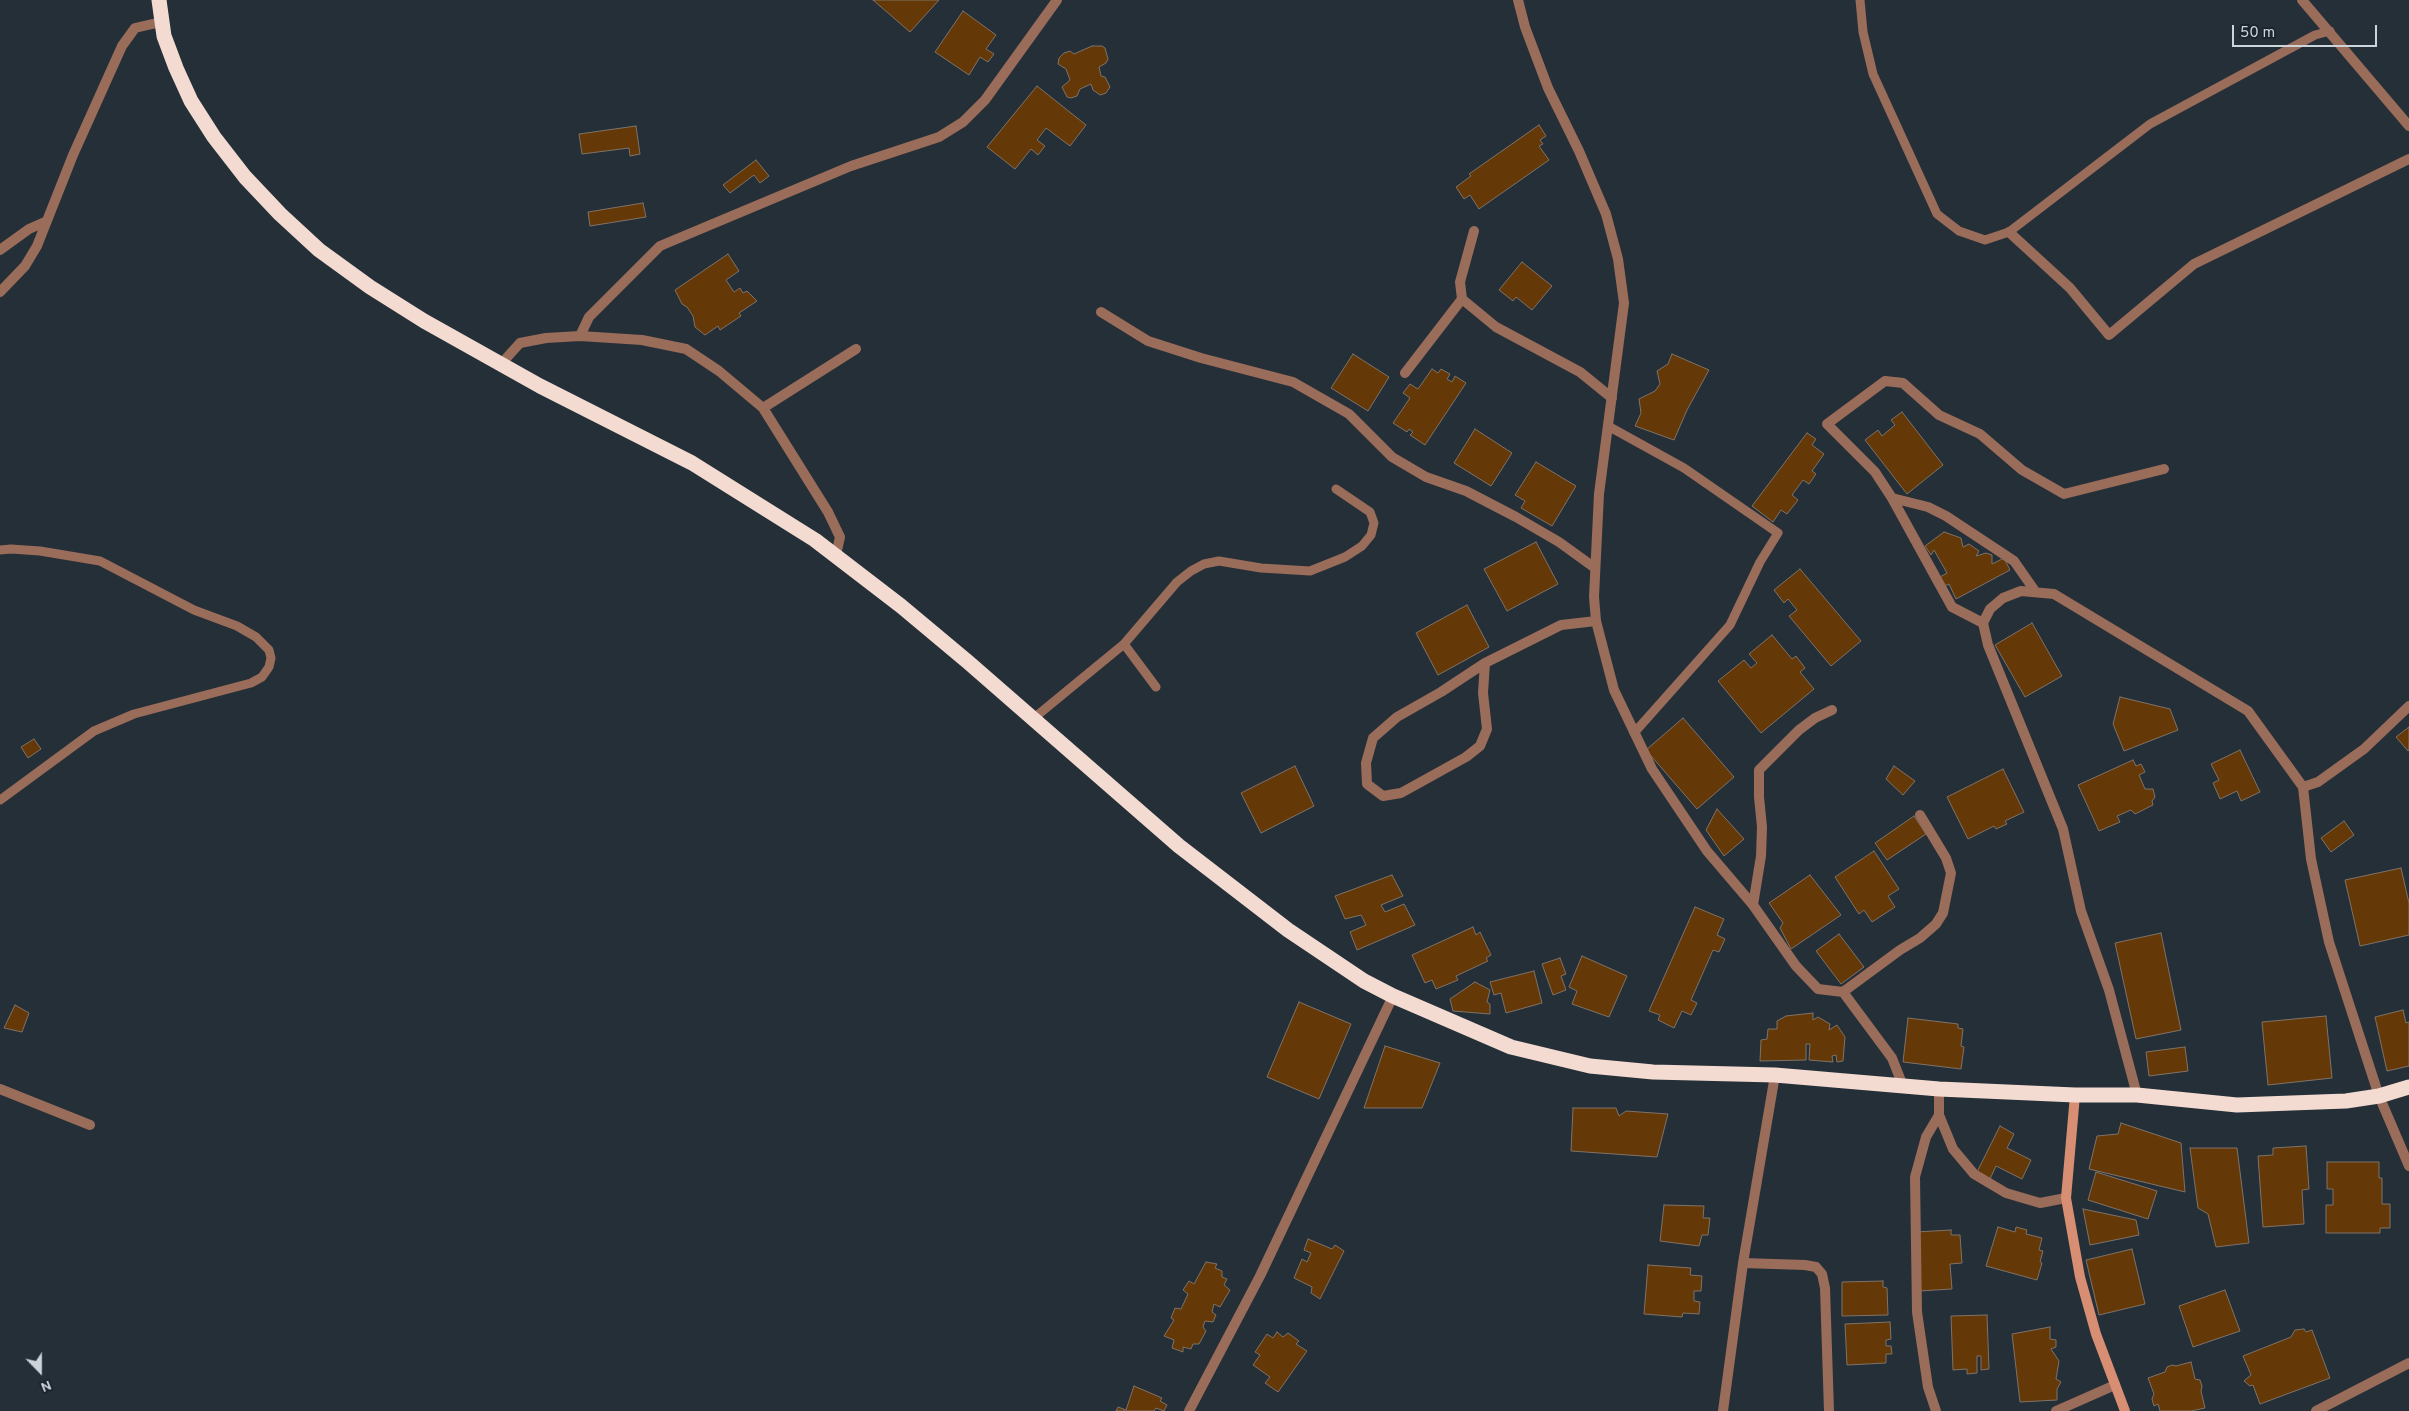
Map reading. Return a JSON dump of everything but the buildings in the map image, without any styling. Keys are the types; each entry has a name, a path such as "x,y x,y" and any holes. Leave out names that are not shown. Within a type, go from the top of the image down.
{"highway":[{"path":"159,0 161,22 176,68 191,101 214,137 240,170 280,214 320,250 370,287 424,321 540,386 692,462 752,498 836,555 1034,718 1179,846 1241,894 1327,956 1393,996 1474,1033 1511,1047 1590,1066 1653,1072 1775,1075 1903,1086 2075,1095 2137,1095 2237,1105 2326,1102 2379,1096 2409,1087"}],"street":[{"path":"580,336 590,318 660,246 851,166 939,137 963,122 985,100 1057,0"},
{"path":"1518,0 1525,27 1548,88 1579,151 1606,214 1618,259 1624,303 1599,494 1595,568 1596,621 1614,690 1652,769 1707,850 1753,905 1796,966 1818,988 1843,992 1892,1058 1903,1086"},
{"path":"2302,0 2409,126"},
{"path":"0,292 25,266 37,246 73,155 122,46 134,28 161,22"},
{"path":"2009,232 2070,288 2108,335 2194,264 2409,159"},
{"path":"0,250 28,229 46,221"},
{"path":"1474,231 1460,282 1462,299 1496,327 1580,372 1612,398"},
{"path":"1405,373 1462,299"},
{"path":"1101,312 1148,341 1201,358 1293,382 1349,414 1392,457 1426,477 1466,491 1516,517 1559,542 1595,568"},
{"path":"501,364 520,343 546,338 580,336 642,340 686,348 719,371 763,408 828,512 840,537 836,555"},
{"path":"763,408 856,349"},
{"path":"1984,623 1952,607 1892,498 1875,472 1827,424 1885,381 1903,383 1939,415 1980,434 2022,470 2064,494 2164,469"},
{"path":"1892,498 1928,507 1946,516 2014,561 2036,591"},
{"path":"2137,1095 2109,990 2081,911 2063,829 1988,646 1984,623 1990,609 2003,598 2021,591 2054,594 2248,711 2303,787 2312,859 2329,942 2379,1096 2409,1166"},
{"path":"1485,663 1483,693 1487,729 1480,746 1466,757 1401,793 1383,796 1367,784 1366,763 1373,738 1397,718 1485,663 1561,625 1596,621"},
{"path":"2303,787 2318,782 2364,749 2409,706"},
{"path":"1753,905 1761,856 1762,827 1759,770 1799,730 1815,718 1832,710"},
{"path":"1843,992 1900,950 1920,938 1936,924 1943,913 1951,873 1946,858 1920,814"},
{"path":"1189,1411 1264,1268 1393,996"},
{"path":"1723,1411 1743,1263 1775,1075"},
{"path":"1939,1088 1939,1115 1953,1149 1974,1174 2006,1193 2040,1203 2066,1198"},
{"path":"0,1089 90,1125"},
{"path":"2075,1095 2066,1198 2080,1277 2096,1334 2125,1411"},
{"path":"1936,1411 1928,1386 1917,1312 1915,1177 1926,1137 1939,1115"},
{"path":"1743,1263 1806,1265 1816,1267 1822,1274 1825,1288 1829,1411"},
{"path":"2316,1411 2409,1363"},
{"path":"2056,1411 2115,1385"}],"lane":[{"path":"1860,0 1863,32 1873,74 1937,214 1959,231 1984,240 2009,232 2150,124 2316,35 2330,31"},
{"path":"1608,426 1684,468 1778,533 1760,562 1730,624 1634,733"},
{"path":"1034,718 1124,644 1177,582 1204,564 1219,561 1261,568 1310,571 1345,557 1362,546 1371,534 1374,523 1370,512 1336,489"},
{"path":"0,550 40,551 100,561 194,610 238,626 256,637 269,650 271,658 269,666 262,676 251,683 134,714 94,732 0,800"},
{"path":"1124,644 1156,687"}]}
